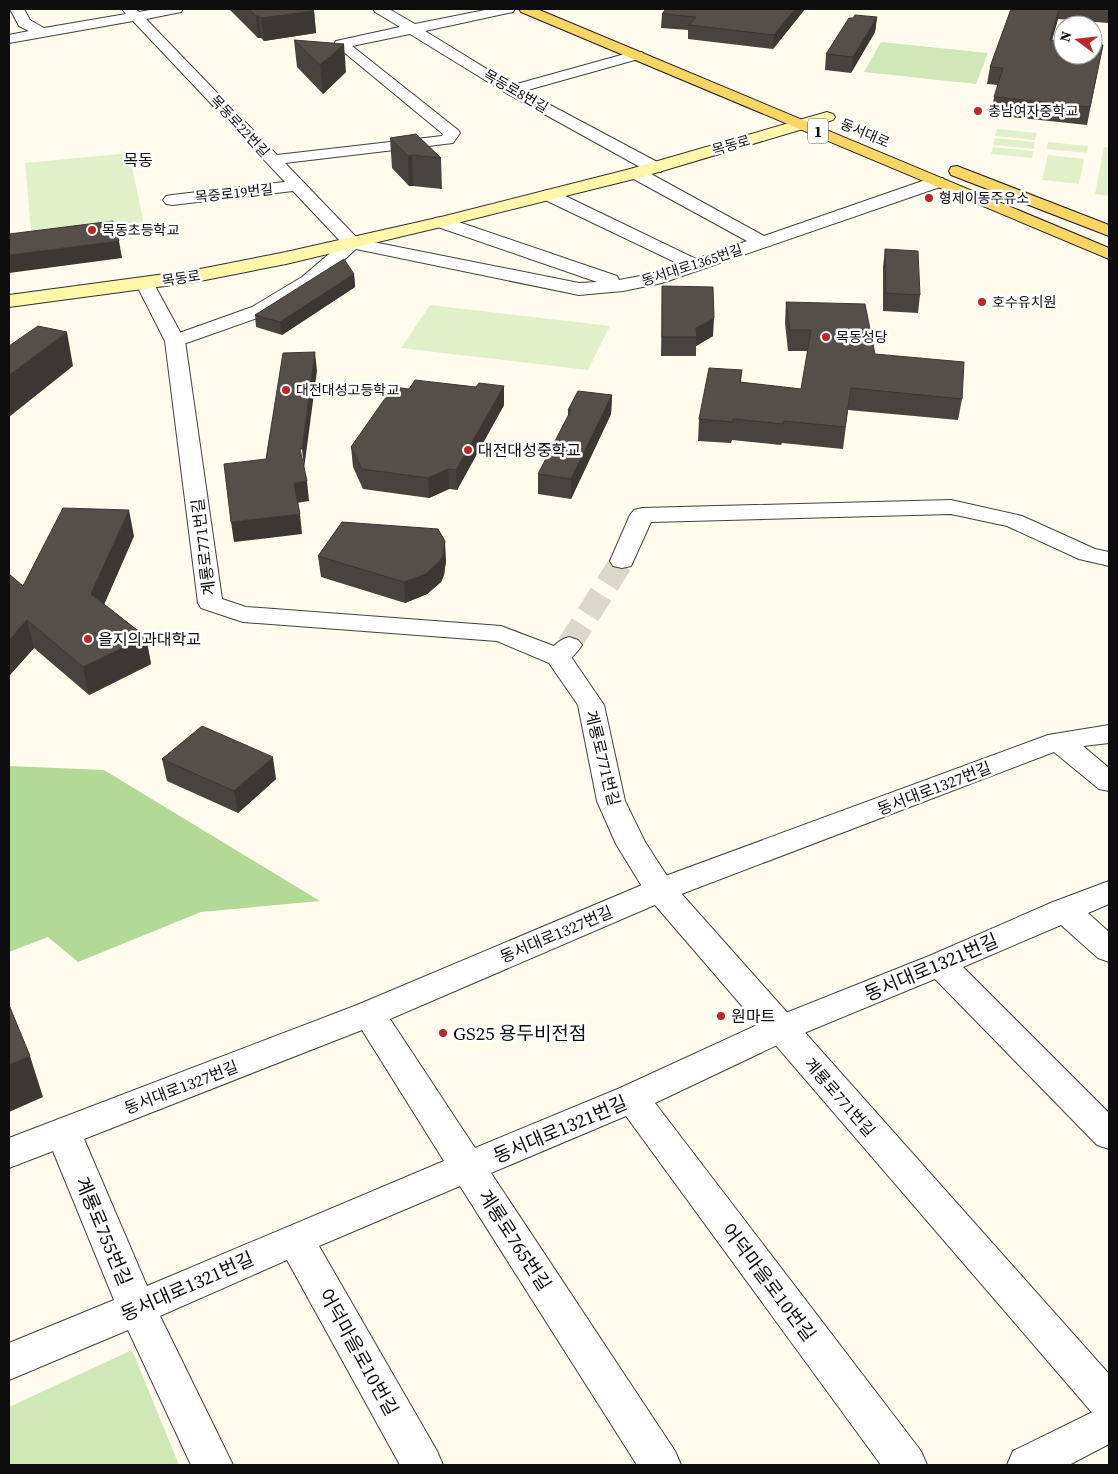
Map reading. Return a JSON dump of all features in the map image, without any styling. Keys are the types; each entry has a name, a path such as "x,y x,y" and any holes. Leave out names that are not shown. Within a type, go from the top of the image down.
{"main road":[{"name":"동서대로","path":"526,9 802,125 941,174 1057,209 1109,232"},
{"name":"동서대로","path":"800,106 845,125"},
{"name":"목동로","path":"9,301 195,276 352,243 656,168 827,117"},
{"name":"동서대로","path":"941,174 1109,254"}],"street":[{"path":"9,10 15,9 24,23 42,33"},
{"path":"9,39 132,12 176,9"},
{"name":"목동로8번길","path":"380,9 511,90 656,168"},
{"path":"272,160 447,140 452,133 341,44 508,9"},
{"name":"목동로22번길","path":"132,12 352,243"},
{"path":"511,90 637,55"},
{"path":"636,173 762,242"},
{"name":"동서대로1365번길","path":"352,243 579,289 623,285 655,279 762,242 941,174"},
{"name":"목중로19번길","path":"172,200 296,186"},
{"path":"549,195 695,265"},
{"path":"441,222 623,285"},
{"name":"목동로","path":"175,341 259,311 309,281 352,243"},
{"name":"계룡로771번길","path":"145,284 175,341 210,603 243,614 501,634 564,651 591,705 612,801 631,844 660,890 1109,1402"},
{"path":"622,561 642,515 950,507 1014,521 1087,554 1109,559"},
{"name":"동서대로1327번길","path":"9,1153 369,1014 660,890 1058,741 1109,734"},
{"path":"1058,741 1109,782"},
{"name":"동서대로1321번길","path":"9,1362 295,1239 632,1098 780,1029 940,964 1109,892"},
{"path":"1064,910 1109,950"},
{"path":"940,964 1109,1135"},
{"name":"계룡로765번길","path":"369,1014 660,1465"},
{"name":"어덕마을로10번길","path":"632,1098 906,1465"},
{"name":"계룡로755번길","path":"63,1132 137,1308 212,1465"},
{"name":"어덕마을로10번길","path":"295,1239 422,1465"},
{"path":"1028,1465 1109,1423"}],"green space":[{"path":"881,42 988,53 976,84 864,72"},
{"path":"997,129 1037,133 1035,140 995,136"},
{"path":"995,138 1035,142 1033,149 993,145"},
{"path":"1048,142 1088,146 1087,153 1047,149"},
{"path":"993,147 1033,151 1032,158 991,154"},
{"path":"1104,147 1109,148 1109,196 1095,194"},
{"path":"129,153 145,229 32,241 25,163"},
{"path":"1048,155 1084,159 1079,184 1042,180"},
{"path":"430,305 610,326 588,370 401,348"},
{"path":"9,766 104,770 320,901 201,912 78,962 48,937 9,952"},
{"path":"132,1350 179,1465 9,1465 9,1407"}],"building":[{"path":"248,9 312,9 314,11 261,18"},
{"path":"666,9 795,9 774,35 689,25 696,17 662,14"},
{"path":"1011,9 1059,9 1057,15 1053,15 1053,30 1050,40 1053,40 1053,65 1099,65 1090,107 994,97 1003,68 990,67"},
{"path":"855,15 877,17 853,57 826,54 849,18 853,18"},
{"path":"294,40 344,44 320,65"},
{"path":"416,134 441,158 408,156 390,138"},
{"path":"113,221 119,241 9,255 9,234"},
{"path":"885,249 918,251 920,295 886,293"},
{"path":"344,259 354,274 280,322 255,315"},
{"path":"662,286 713,287 714,318 696,328 697,337 662,337"},
{"path":"786,302 865,304 875,354 964,362 962,399 851,388 845,427 784,421 783,424 733,419 733,422 699,419 709,368 742,370 740,382 801,389 811,330 790,330"},
{"path":"38,326 67,332 9,375 9,346"},
{"path":"315,352 302,449 300,449 307,481 294,483 300,514 231,522 224,464 266,459 283,353"},
{"path":"415,380 476,387 479,383 504,386 456,470 448,469 428,478 362,469 351,447 393,387 409,389"},
{"path":"578,391 612,395 571,479 538,474 571,410 568,410"},
{"path":"63,508 129,510 91,594 146,637 83,667 27,620 9,640 9,574 23,586"},
{"path":"342,522 438,529 445,541 443,555 440,561 426,574 404,582 318,556"},
{"path":"202,726 273,757 234,791 162,759"},
{"path":"9,1005 30,1056 9,1065"}],"tunnel":[{"path":"569,645 622,561"}],"place":[{"name":"충남여자중학교","path":"978,111"},
{"name":"형제이동주유소","path":"929,198"},
{"name":"목동초등학교","path":"92,230"},
{"name":"호수유치원","path":"982,302"},
{"name":"목동성당","path":"826,337"},
{"name":"대전대성고등학교","path":"286,390"},
{"name":"대전대성중학교","path":"468,450"},
{"name":"을지의과대학교","path":"88,639"},
{"name":"원마트","path":"721,1016"},
{"name":"GS25 용두비전점","path":"443,1033"}],"district":[{"name":"목동","path":"138,160"}]}
